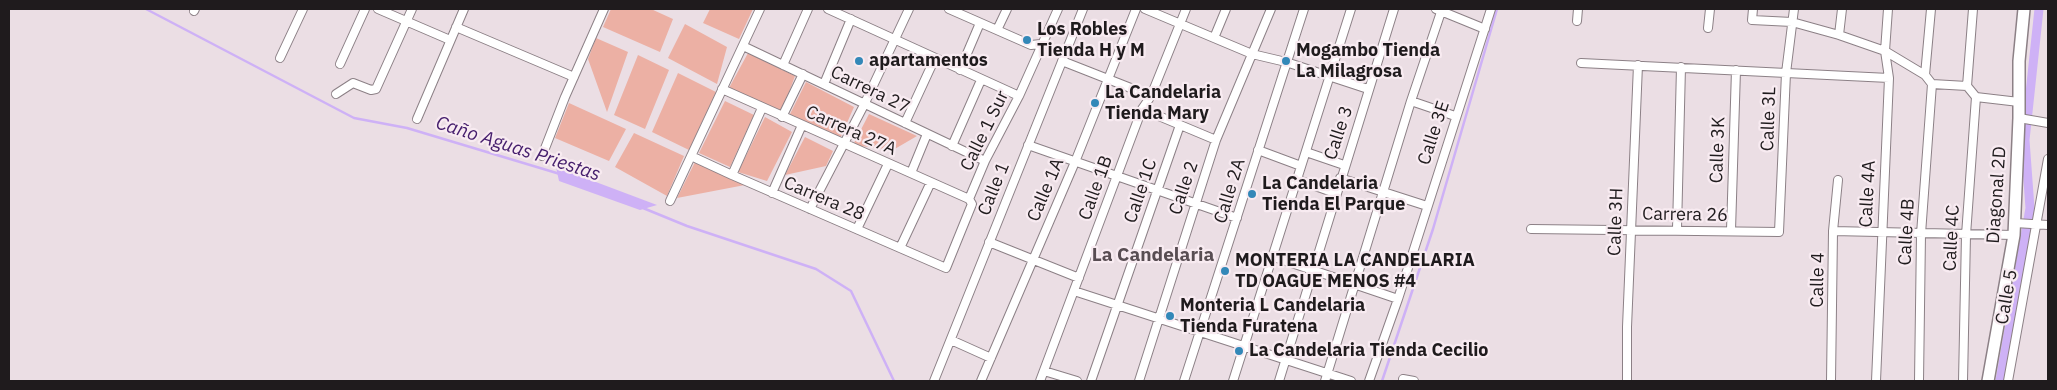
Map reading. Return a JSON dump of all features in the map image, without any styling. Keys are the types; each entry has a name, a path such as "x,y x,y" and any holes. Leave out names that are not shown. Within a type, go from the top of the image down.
{"street":[{"path":"280,58 303,9"},
{"path":"340,64 365,9"},
{"path":"378,9 450,40"},
{"path":"336,94 353,83 371,90 376,89 412,9"},
{"path":"417,119 464,9"},
{"path":"542,156 604,9"},
{"path":"670,201 760,9"},
{"path":"783,65 808,9"},
{"path":"810,210 864,105 909,9"},
{"path":"997,30 1007,9"},
{"name":"Calle 1 Sur","path":"946,268 972,204 969,199 985,161 1019,96 1040,44 1058,9"},
{"name":"Calle 1","path":"934,381 1083,9"},
{"name":"Calle 1A","path":"981,381 1075,162 1136,9"},
{"path":"1145,9 1252,54 1286,62 1368,89"},
{"name":"Calle 1B","path":"1040,381 1142,109 1151,96 1186,9"},
{"path":"1214,38 1226,9"},
{"name":"Calle 2","path":"1139,381 1157,319 1216,140 1271,9"},
{"name":"Calle 2A","path":"1184,381 1304,9"},
{"path":"1233,381 1242,347 1298,180 1328,76 1351,9"},
{"name":"Calle 3","path":"1279,381 1335,193 1394,9"},
{"path":"1326,378 1440,9 1485,29"},
{"name":"Calle 3E","path":"1369,381 1398,299 1455,116 1491,9"},
{"path":"1577,21 1578,9"},
{"path":"1708,28 1710,9"},
{"path":"1753,9 1752,20 1792,22 1839,34 1885,51 1925,75 1932,84 1967,86 1976,96 2019,102"},
{"name":"Calle 3L","path":"1779,232 1786,73 1794,9"},
{"path":"1839,34 1842,9"},
{"name":"Calle 4A","path":"1876,381 1889,78 1885,51 1888,9"},
{"path":"1925,75 1931,9"},
{"path":"1967,86 1973,9"},
{"name":"Diagonal 2D","path":"1988,381 2014,235 2026,223 2019,118 2018,61 2024,9"},
{"path":"834,10 981,80 1019,96"},
{"path":"954,10 1031,45 1040,44"},
{"path":"824,84 851,19"},
{"path":"960,70 980,23"},
{"path":"456,27 574,77"},
{"name":"Carrera 27","path":"743,46 985,161"},
{"path":"905,123 935,58"},
{"path":"1062,60 1151,96"},
{"path":"1581,63 1638,64 1889,78"},
{"name":"Calle 3H","path":"1627,381 1627,327 1638,64"},
{"path":"1677,229 1681,67"},
{"name":"Calle 3K","path":"1731,230 1736,70"},
{"path":"782,117 803,74"},
{"path":"952,146 981,80"},
{"name":"Calle 4B","path":"1919,381 1921,234 1932,84"},
{"name":"Carrera 27A","path":"722,89 969,199"},
{"name":"Calle 4C","path":"1963,381 1966,234 1976,96"},
{"path":"1412,101 1455,116"},
{"path":"732,175 762,108"},
{"path":"1142,109 1216,140"},
{"path":"2019,118 2048,123"},
{"path":"772,193 802,125"},
{"name":"Calle 1C","path":"1091,381 1180,125"},
{"path":"911,173 927,134"},
{"path":"1028,145 1237,218"},
{"path":"1258,150 1302,166"},
{"path":"1306,152 1344,165"},
{"name":"Carrera 28","path":"692,156 810,210 946,268"},
{"name":"Calle 5","path":"2008,381 2026,223 2048,158"},
{"path":"856,230 888,164"},
{"path":"1340,178 1427,206"},
{"path":"1298,180 1335,193"},
{"name":"Calle 4","path":"1831,381 1834,231 1838,180"},
{"path":"900,248 930,182"},
{"path":"2026,223 2048,225"},
{"name":"Carrera 26","path":"1531,229 1677,229 1779,232"},
{"path":"1834,231 2014,235"},
{"path":"989,242 1079,278"},
{"path":"1271,256 1398,299"},
{"path":"1074,291 1285,360 1326,378 1351,381"},
{"path":"950,340 991,358"},
{"path":"1044,371 1076,381"},
{"path":"1402,379 1414,381"}],"shaded area":[{"path":"611,9 651,9 673,19 660,52 603,27"},
{"path":"710,9 753,9 739,39 703,23"},
{"path":"685,24 727,47 717,84 668,58"},
{"path":"596,38 628,52 607,112 588,59"},
{"path":"748,53 795,76 781,114 729,88"},
{"path":"638,55 669,70 645,129 614,115"},
{"path":"678,73 716,92 689,150 652,132"},
{"path":"806,82 854,107 839,141 789,116"},
{"path":"725,101 754,115 730,167 699,153"},
{"path":"569,103 626,129 609,161 555,138"},
{"path":"869,114 917,136 893,150 853,145"},
{"path":"765,117 792,132 767,181 738,172"},
{"path":"634,133 684,156 667,196 615,167"},
{"path":"805,137 833,151 826,166 785,175"},
{"path":"695,162 745,185 677,198"},
{"path":"556,167 657,205 640,210 559,181"}],"waterway":[{"name":"Caño Aguas Priestas","path":"146,9 354,118 407,128 560,174"},
{"path":"1382,381 1433,229 1497,9"},
{"path":"2000,381 2030,208 2025,140 2039,9"},
{"name":"Caño Aguas Priestas","path":"643,208 687,226 816,269 851,291 894,381"}],"place":[{"name":"Los Robles Tienda H y M","path":"1027,40"},
{"name":"apartamentos","path":"859,61"},
{"name":"Mogambo Tienda La Milagrosa","path":"1286,61"},
{"name":"La Candelaria Tienda Mary","path":"1095,103"},
{"name":"La Candelaria Tienda El Parque","path":"1252,194"},
{"name":"MONTERIA LA CANDELARIA TD OAGUE MENOS #4","path":"1225,271"},
{"name":"Monteria L Candelaria Tienda Furatena","path":"1170,316"},
{"name":"La Candelaria Tienda Cecilio","path":"1239,351"}],"district":[{"name":"La Candelaria","path":"1153,256"}]}
